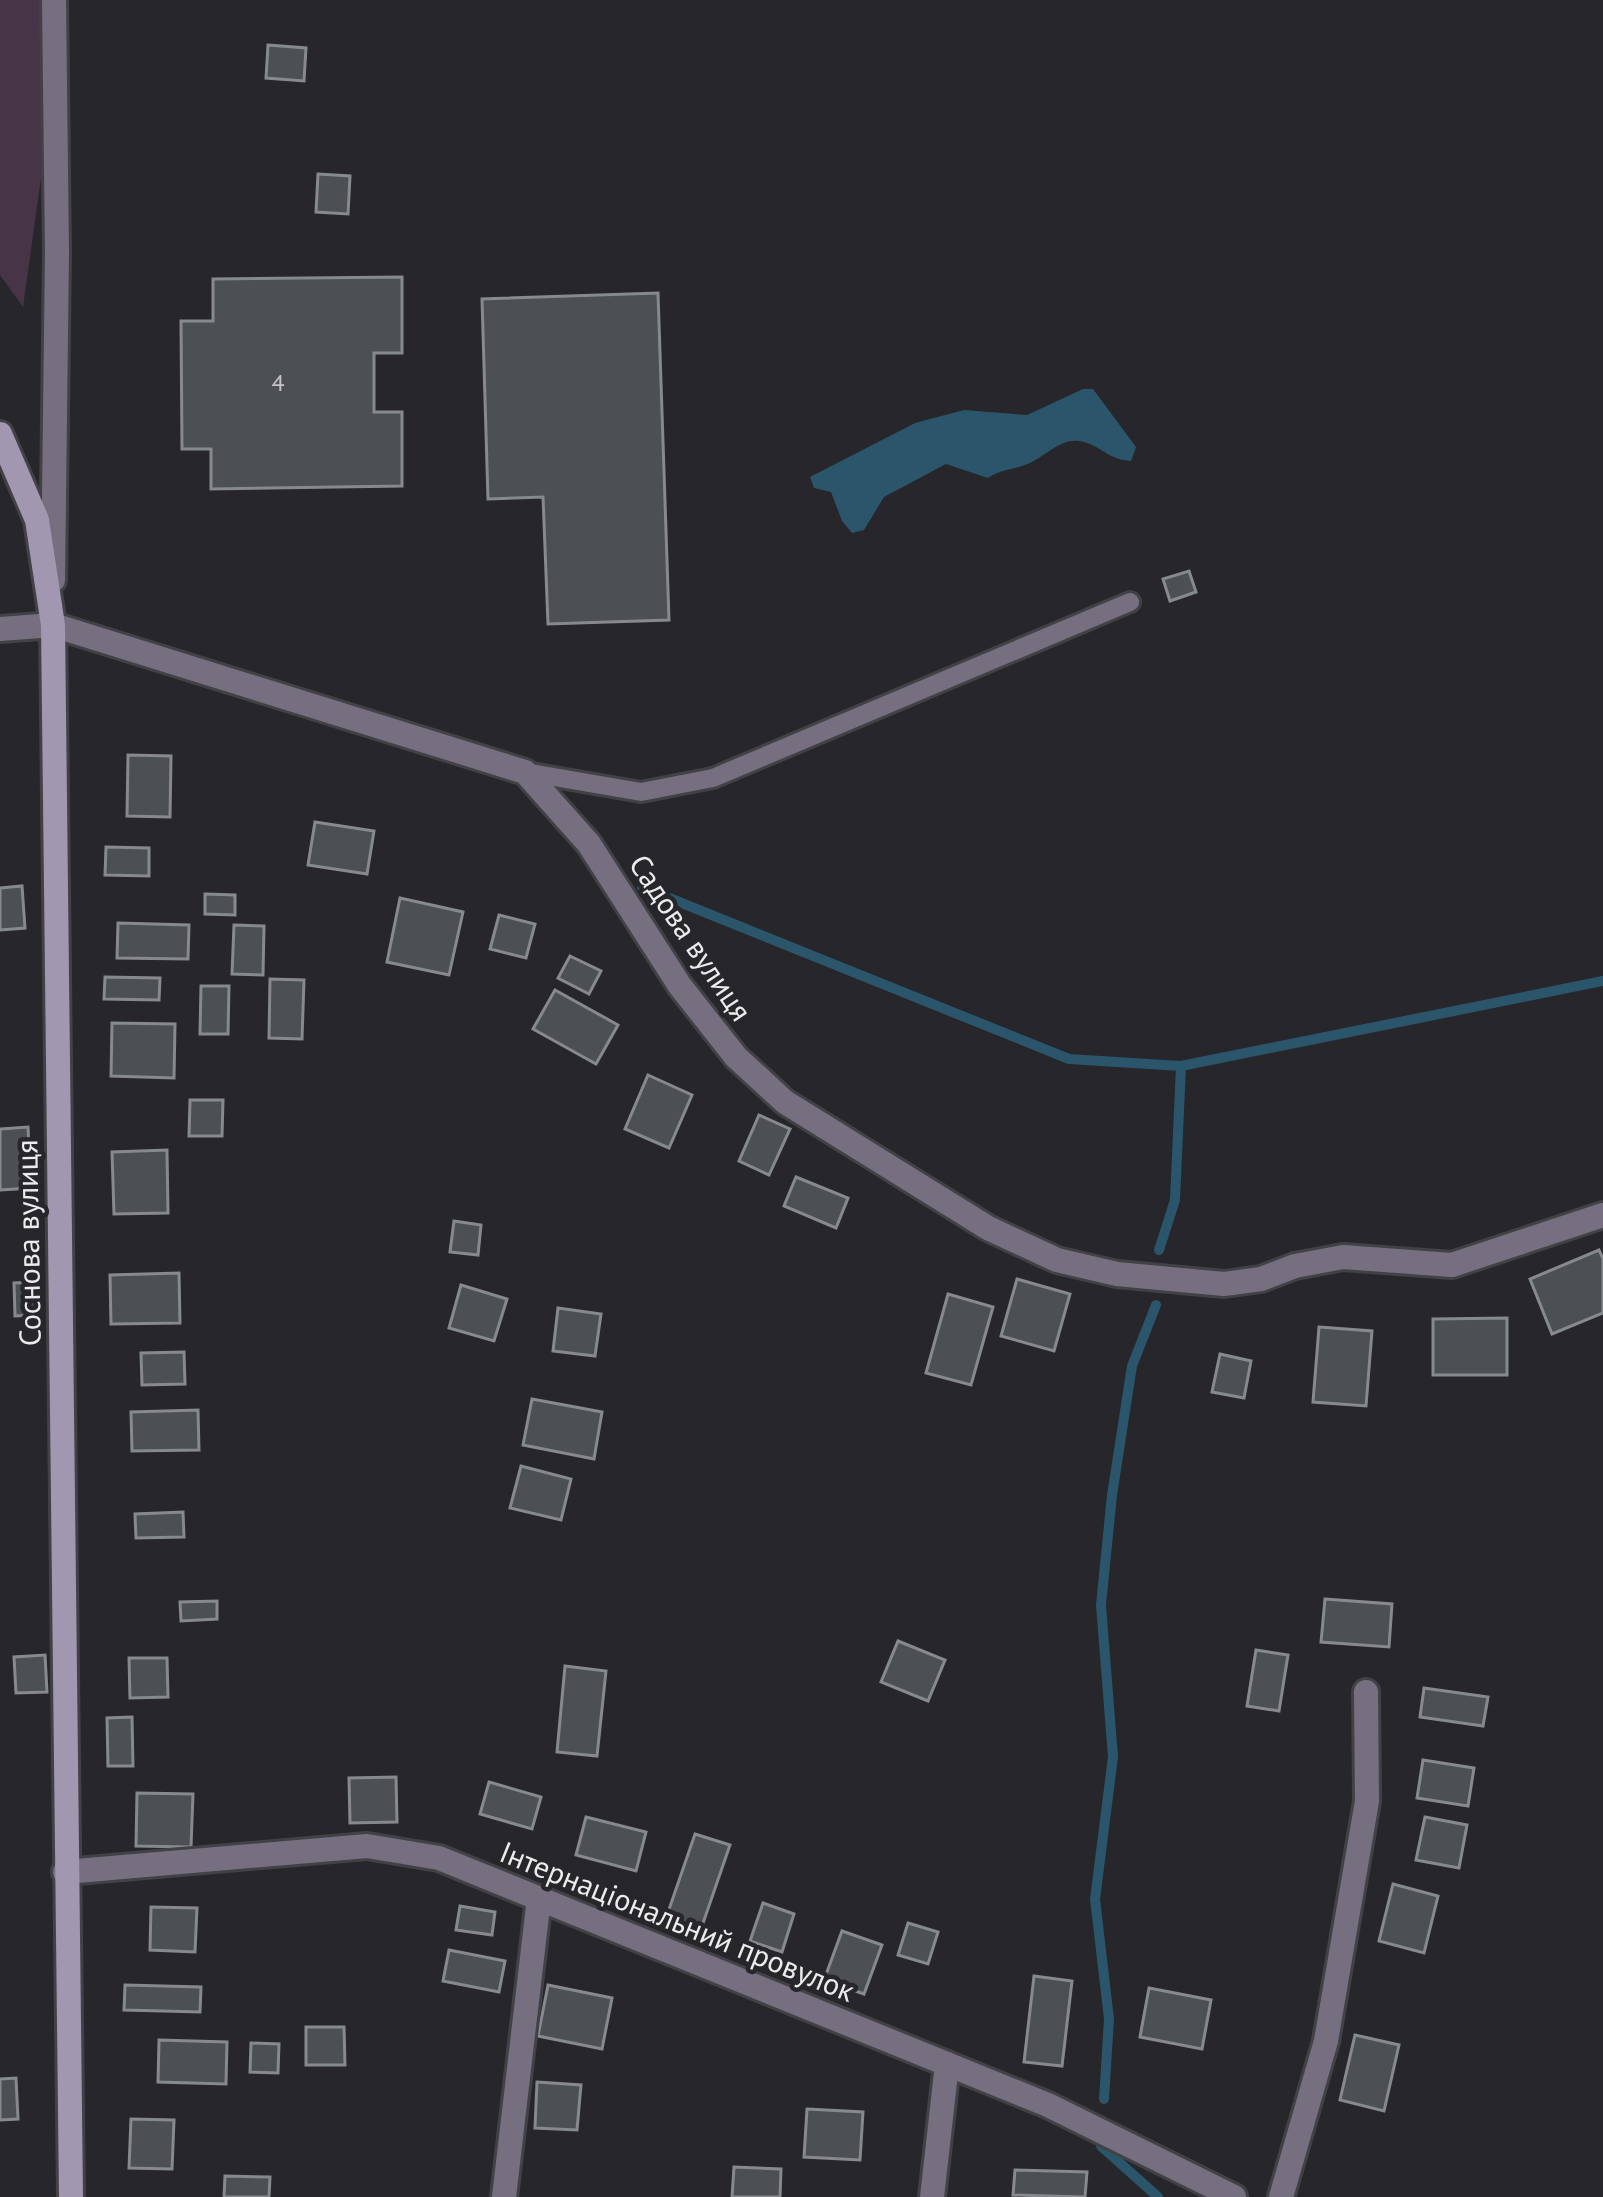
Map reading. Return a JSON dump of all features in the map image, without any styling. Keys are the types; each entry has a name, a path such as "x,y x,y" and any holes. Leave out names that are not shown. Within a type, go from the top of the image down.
{"street":[{"name":"Соснова вулиця","path":"54,0 53,625 71,2197"},
{"path":"0,434 37,520 53,625"},
{"path":"0,629 53,625 525,772"},
{"name":"Садова вулиця","path":"525,772 589,844 680,986 736,1057 785,1102 988,1228 1057,1260 1117,1274 1224,1284 1343,1257 1451,1264 1603,1215"},
{"path":"1282,2197 1326,2042 1364,1823 1366,1692"},
{"name":"Інтернаціональний провулок","path":"65,1872 368,1846 439,1858 1048,2105 1234,2197"},
{"path":"504,2197 539,1898"},
{"path":"932,2197 947,2064"}],"lane":[{"path":"525,772 641,792 712,778 1130,602"}],"shaded area":[{"path":"0,0 66,0 23,307 0,275"}],"water":[{"path":"1083,389 1093,389 1136,447 1131,461 1070,441 1033,462 988,478 946,464 884,497 864,530 852,533 831,492 814,488 810,477 915,423 964,410 1027,415"}],"building":[{"path":"268,45 306,48 304,81 266,78"},
{"path":"318,174 350,176 348,214 316,212"},
{"path":"402,277 402,353 374,353 374,412 402,412 402,486 211,489 211,449 182,449 181,321 213,321 213,279"},
{"path":"658,293 669,620 548,624 543,497 488,499 482,299"},
{"path":"1189,571 1196,592 1170,601 1163,579"},
{"path":"128,755 171,756 170,817 127,816"},
{"path":"315,822 374,831 367,874 308,865"},
{"path":"106,847 149,848 149,876 105,875"},
{"path":"22,886 25,928 0,930 0,888"},
{"path":"205,894 235,895 235,915 205,914"},
{"path":"400,898 463,912 449,975 387,962"},
{"path":"499,915 535,924 526,958 490,949"},
{"path":"118,923 189,925 188,959 117,958"},
{"path":"234,925 264,926 263,975 232,974"},
{"path":"570,956 601,971 589,994 558,978"},
{"path":"105,977 160,978 159,1000 104,999"},
{"path":"270,979 304,980 302,1039 269,1038"},
{"path":"201,986 229,986 228,1034 200,1034"},
{"path":"555,990 618,1025 596,1064 533,1029"},
{"path":"112,1023 175,1024 174,1078 111,1076"},
{"path":"648,1075 692,1095 669,1148 625,1129"},
{"path":"190,1100 223,1100 222,1136 189,1136"},
{"path":"759,1115 790,1129 769,1175 739,1161"},
{"path":"28,1127 31,1188 0,1190 0,1129"},
{"path":"167,1150 168,1213 114,1214 112,1152"},
{"path":"796,1177 848,1198 836,1228 784,1206"},
{"path":"454,1221 481,1225 478,1255 450,1252"},
{"path":"1599,1250 1603,1313 1552,1334 1530,1279"},
{"path":"179,1273 180,1323 111,1324 110,1275"},
{"path":"1017,1279 1070,1294 1054,1351 1001,1336"},
{"path":"36,1282 38,1315 15,1316 14,1283"},
{"path":"461,1285 507,1299 494,1341 449,1328"},
{"path":"948,1294 993,1307 971,1385 926,1373"},
{"path":"558,1308 601,1314 595,1356 553,1351"},
{"path":"1507,1318 1507,1375 1433,1375 1433,1319"},
{"path":"1319,1327 1372,1331 1366,1406 1313,1402"},
{"path":"184,1352 185,1384 142,1385 141,1353"},
{"path":"1220,1354 1251,1361 1244,1398 1212,1392"},
{"path":"532,1399 602,1412 594,1459 523,1445"},
{"path":"198,1410 199,1450 132,1451 131,1412"},
{"path":"521,1466 571,1479 561,1520 510,1508"},
{"path":"183,1512 184,1537 136,1538 135,1514"},
{"path":"1325,1599 1392,1604 1389,1647 1321,1642"},
{"path":"217,1601 217,1619 181,1621 180,1602"},
{"path":"898,1641 945,1660 928,1701 881,1682"},
{"path":"1256,1650 1288,1655 1279,1711 1247,1706"},
{"path":"45,1655 47,1692 16,1693 14,1657"},
{"path":"129,1658 167,1658 168,1697 130,1698"},
{"path":"565,1666 606,1671 597,1756 557,1752"},
{"path":"1424,1688 1488,1697 1483,1726 1420,1717"},
{"path":"132,1717 133,1766 108,1766 107,1718"},
{"path":"1423,1760 1474,1768 1468,1806 1417,1798"},
{"path":"396,1777 397,1822 350,1823 349,1778"},
{"path":"489,1782 541,1797 532,1829 480,1814"},
{"path":"137,1793 193,1794 191,1847 136,1846"},
{"path":"586,1817 646,1832 636,1871 576,1855"},
{"path":"1425,1817 1467,1825 1459,1868 1416,1860"},
{"path":"695,1834 730,1845 700,1932 665,1921"},
{"path":"1393,1884 1438,1896 1424,1953 1379,1941"},
{"path":"763,1903 794,1914 782,1952 750,1941"},
{"path":"460,1906 495,1912 492,1935 456,1930"},
{"path":"151,1907 197,1908 195,1952 150,1950"},
{"path":"908,1923 938,1932 928,1964 898,1955"},
{"path":"842,1931 882,1945 864,1994 824,1980"},
{"path":"449,1950 505,1961 499,1992 443,1981"},
{"path":"1034,1976 1072,1981 1062,2066 1024,2062"},
{"path":"125,1985 201,1987 200,2012 124,2010"},
{"path":"548,1985 612,1998 602,2049 538,2036"},
{"path":"1149,1988 1211,2000 1202,2049 1140,2037"},
{"path":"306,2027 344,2027 345,2065 306,2065"},
{"path":"1355,2035 1399,2045 1384,2111 1340,2100"},
{"path":"159,2040 227,2042 226,2084 158,2082"},
{"path":"251,2043 279,2044 278,2073 250,2072"},
{"path":"16,2078 18,2119 0,2120 0,2079"},
{"path":"537,2082 581,2085 577,2130 535,2128"},
{"path":"807,2109 863,2112 860,2160 804,2157"},
{"path":"131,2119 174,2120 172,2169 129,2168"},
{"path":"734,2167 781,2169 780,2197 732,2197"},
{"path":"1015,2170 1087,2172 1085,2197 1013,2195"},
{"path":"225,2176 270,2177 269,2197 224,2197"}],"waterway":[{"path":"642,887 1069,1059 1181,1066 1603,981"},
{"path":"1159,1250 1175,1200 1181,1066"},
{"path":"1104,2099 1109,2019 1095,1899 1113,1757 1101,1605 1132,1366 1156,1305"},
{"path":"1101,2146 1158,2197"}]}
